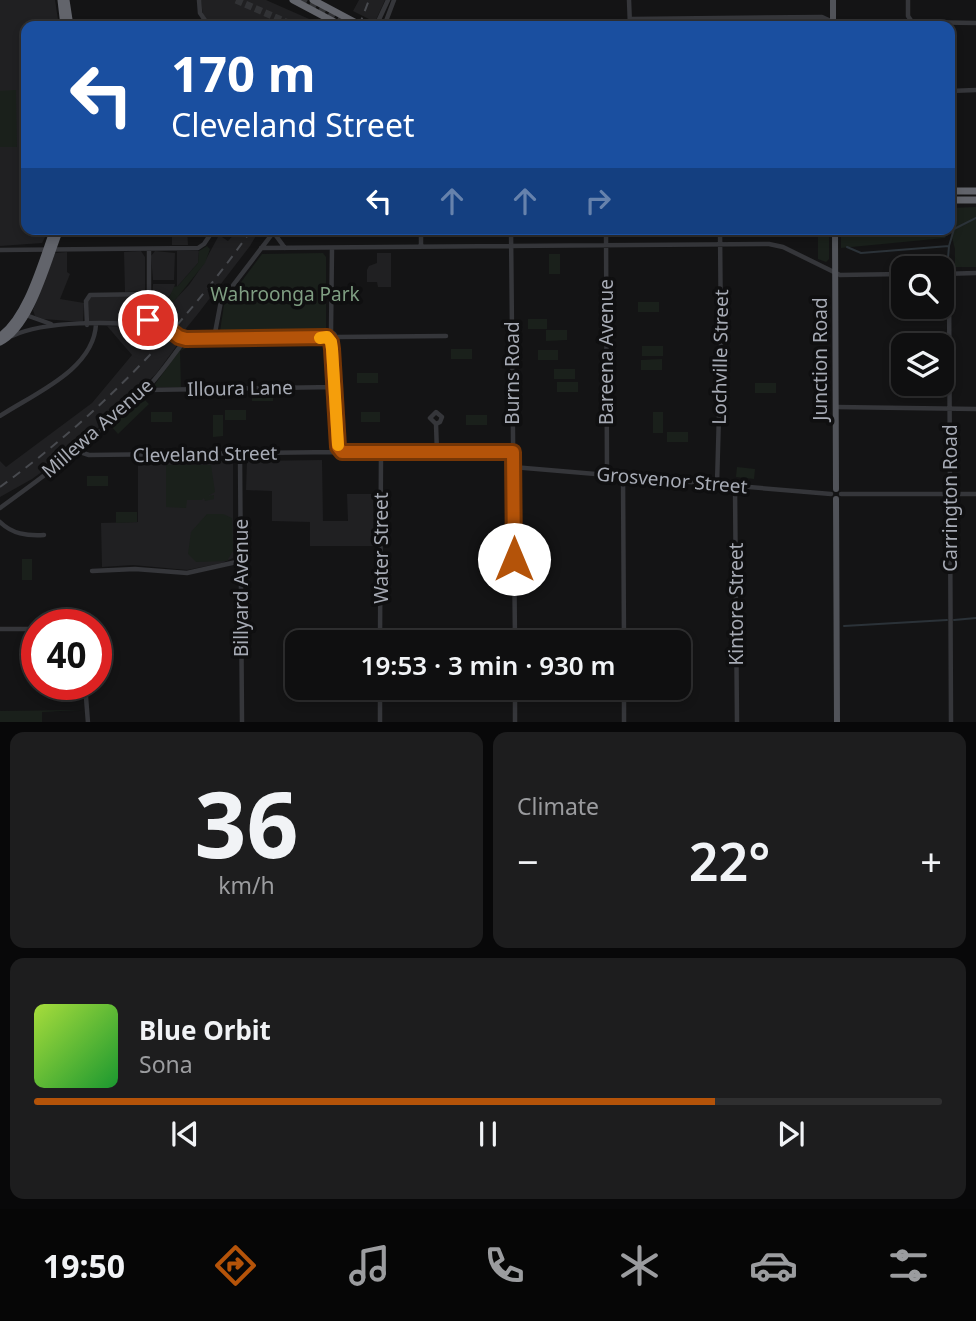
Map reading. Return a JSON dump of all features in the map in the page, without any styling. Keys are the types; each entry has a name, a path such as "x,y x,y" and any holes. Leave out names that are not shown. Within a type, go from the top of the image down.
{"highway":[{"path":"61,0 63,21"},
{"path":"66,0 69,21"},
{"path":"293,0 333,21"},
{"path":"313,0 353,21"},
{"path":"955,191 976,191"},
{"path":"955,200 976,200"},
{"path":"2,340 16,331 52,235"},
{"path":"49,249 57,235"}],"main road":[{"path":"833,0 833,21"},
{"name":"Junction Road","path":"835,235 837,722"}],"street":[{"path":"199,0 200,13 206,21"},
{"path":"379,21 388,0"},
{"path":"386,21 394,0"},
{"path":"629,0 630,19 822,17 833,12"},
{"path":"908,0 908,16 913,21"},
{"path":"822,17 828,21"},
{"path":"955,23 976,23"},
{"path":"955,91 976,90"},
{"path":"0,250 198,248 210,235"},
{"path":"214,338 221,301 272,235"},
{"path":"277,235 285,248"},
{"path":"421,235 421,246"},
{"name":"Burns Road","path":"511,235 515,630"},
{"name":"Bareena Avenue","path":"606,235 607,475"},
{"name":"Lochville Street","path":"717,484 721,344 720,235"},
{"path":"261,248 777,245 835,273 891,274"},
{"path":"332,247 329,337 338,451"},
{"path":"149,249 150,325"},
{"path":"954,274 976,273"},
{"path":"87,325 86,301 90,295 150,293"},
{"path":"2,340 28,329 55,325 156,325 158,319 150,303"},
{"path":"24,314 55,325"},
{"path":"139,323 152,315 179,337 186,339 446,336"},
{"name":"Carrington Road","path":"949,319 951,722"},
{"path":"0,416 64,377 94,339 96,324"},
{"name":"Millewa Avenue","path":"0,508 77,451 145,390 186,339"},
{"name":"Illoura Lane","path":"145,390 335,387"},
{"path":"836,407 976,409"},
{"path":"436,424 437,453"},
{"name":"Cleveland Street","path":"77,451 89,455 338,451 513,452"},
{"name":"Water Street","path":"380,630 381,453"},
{"name":"Billyard Avenue","path":"240,454 242,722"},
{"name":"Grosvenor Street","path":"513,467 836,494 976,494"},
{"path":"623,476 624,630"},
{"name":"Kintore Street","path":"735,486 737,722"},
{"path":"0,522 27,536 44,536"},
{"path":"92,571 135,569 187,573 241,561"},
{"path":"0,629 21,629"},
{"path":"86,700 88,722"},
{"path":"380,700 380,722"},
{"path":"515,700 515,722"},
{"path":"624,700 624,722"}],"shaded area":[{"path":"0,0 55,0 58,21 21,21 21,235 46,235 42,243 0,246"},
{"path":"201,0 266,0 314,21 207,21 203,16"},
{"path":"359,0 385,0 375,21 353,11"},
{"path":"172,235 187,235 188,245 172,245"},
{"path":"219,235 228,241 234,235 256,235 183,332 180,330 173,336 178,344 156,374 83,442 32,479 0,497 0,461 6,467 92,403 132,355 107,326 152,328 153,332 165,318 165,310 189,285 204,263"},
{"path":"141,251 145,257 145,291 125,292 124,252"},
{"path":"155,251 175,253 174,280 153,280 151,256"},
{"path":"177,251 199,251 198,263 177,287"},
{"path":"67,252 67,272 70,274 60,299 84,303 83,322 43,319 35,316 33,310 55,253"},
{"path":"377,253 391,253 391,287 378,287 377,282 367,282 367,270 369,266 377,263"},
{"path":"153,284 175,284 173,292 157,309 152,302"},
{"path":"144,295 147,302 144,319 88,321 89,297"},
{"path":"138,460 233,461 233,558 187,570 133,565 102,567 101,523 138,522"},
{"path":"322,460 323,521 348,521 347,494 373,494 374,546 310,546 310,522 272,521 272,491 246,490 247,461"}],"green space":[{"path":"16,90 17,147 0,147 0,91"},
{"path":"976,207 976,267 955,267 951,235 955,235 955,208"},
{"path":"818,235 829,235 829,259 826,262 818,259"},
{"path":"841,235 947,235 945,238 841,248"},
{"path":"207,246 210,249 205,263 171,305 168,300 174,287 178,286 198,263 199,251"},
{"name":"Wahroonga Park","path":"323,253 326,257 326,330 322,333 220,331 224,305 262,254"},
{"path":"549,254 560,254 560,274 549,274"},
{"path":"638,302 659,302 659,312 638,312"},
{"path":"528,319 547,319 547,329 528,329"},
{"path":"546,330 567,330 567,340 546,341"},
{"path":"187,345 188,347 180,351 181,387 153,387 179,351"},
{"path":"642,346 663,346 663,356 642,356"},
{"path":"451,349 472,349 472,359 451,359"},
{"path":"538,350 558,350 558,360 538,360"},
{"path":"662,359 662,370 641,370 641,360"},
{"path":"554,369 575,369 575,379 554,379"},
{"path":"357,373 378,373 378,383 357,383"},
{"path":"557,382 578,382 578,392 557,392"},
{"path":"755,383 776,383 776,393 755,393"},
{"path":"252,391 273,391 273,401 252,401"},
{"path":"142,397 149,404 118,434 111,426"},
{"path":"225,410 246,410 246,420 225,420"},
{"path":"151,412 172,412 172,422 151,422"},
{"path":"361,412 380,412 380,422 361,422"},
{"path":"653,412 663,412 663,433 653,433"},
{"path":"213,415 223,415 223,436 213,437"},
{"path":"466,415 487,415 487,425 466,425"},
{"path":"667,432 688,432 688,442 667,442"},
{"path":"166,465 211,465 215,492 208,496 214,495 214,499 187,500 186,508 166,507"},
{"path":"737,467 755,469 754,479 736,477"},
{"path":"87,476 108,476 108,486 87,486"},
{"path":"116,512 137,512 137,522 116,523"},
{"path":"207,514 223,514 232,518 233,551 227,561 196,562 188,554 191,532"},
{"path":"22,559 32,559 32,580 22,580"},
{"path":"81,710 42,712 42,722 0,722 0,711"}],"waterway":[{"path":"955,228 976,218"},
{"path":"948,256 952,235"},
{"path":"847,247 861,253 949,246"},
{"path":"954,620 976,618"},
{"path":"844,626 947,620"}],"tunnel":[{"path":"236,0 284,21"},
{"path":"300,0 345,21"}],"railway":[{"path":"361,21 369,0"},
{"path":"0,487 71,430 137,368 168,336 248,235"}],"slow traffic":[{"path":"320,338 327,337 331,342 338,445"}],"route":[{"path":"148,320 153,326 158,321 179,337 186,339 327,337 332,349 338,447 342,452 513,452 514,559"}]}
